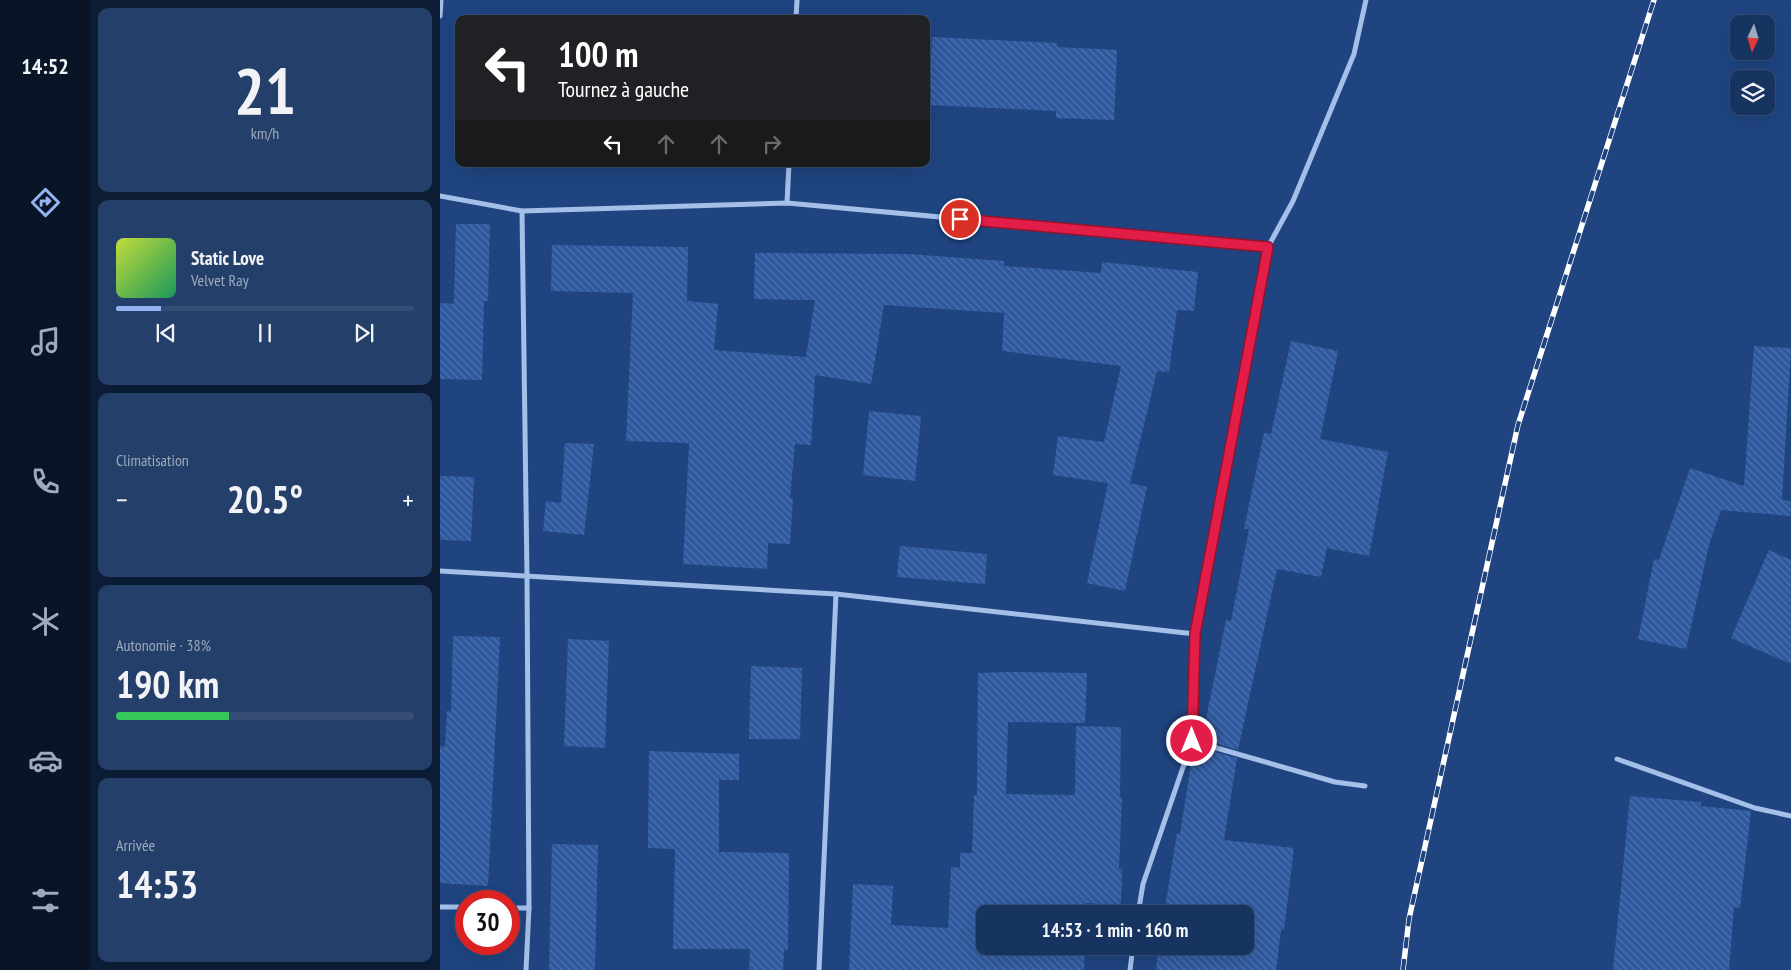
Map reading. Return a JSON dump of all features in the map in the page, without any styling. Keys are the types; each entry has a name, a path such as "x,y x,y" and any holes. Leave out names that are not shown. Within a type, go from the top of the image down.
{"street":[{"path":"440,16 441,0"},
{"path":"796,15 797,0"},
{"path":"1140,905 1143,884 1192,741 1195,634 1268,247 1293,201 1354,54 1366,0"},
{"path":"787,203 789,167"},
{"path":"440,196 522,211 787,203 1268,247"},
{"path":"522,211 529,908 526,970"},
{"path":"440,571 836,594 1195,634"},
{"path":"819,970 836,594"},
{"path":"1192,741 1335,782 1365,786"},
{"path":"1617,759 1755,808 1791,816"},
{"path":"440,907 455,908"},
{"path":"520,908 529,908"},
{"path":"1130,970 1132,955"}],"building":[{"path":"932,37 1057,43 1057,47 1117,50 1114,120 1056,118 1056,111 930,105"},
{"path":"456,224 490,224 488,301 484,301 482,380 440,379 440,303 454,304"},
{"path":"552,245 688,247 687,301 718,304 714,350 806,357 815,300 754,299 755,253 908,254 1004,261 1004,266 1101,273 1102,262 1198,272 1194,311 1177,310 1169,372 1157,371 1130,483 1147,487 1125,591 1087,583 1108,483 1053,475 1058,436 1104,442 1121,366 1002,351 1004,313 884,305 871,384 815,375 811,445 795,444 790,498 793,498 790,544 768,543 767,569 683,564 689,443 626,441 633,293 551,291"},
{"path":"1291,341 1338,351 1320,439 1388,452 1369,556 1327,548 1321,577 1277,569 1238,750 1202,739 1226,620 1231,621 1249,529 1244,529 1264,433 1271,434"},
{"path":"1754,346 1791,348 1782,499 1791,502 1791,516 1721,510 1709,545 1686,649 1638,639 1654,559 1659,560 1690,468 1744,486"},
{"path":"869,411 921,416 915,481 863,475"},
{"path":"565,443 594,444 584,535 543,531 546,501 561,503"},
{"path":"440,476 474,477 471,541 440,540"},
{"path":"900,546 987,554 985,584 897,577"},
{"path":"1769,550 1791,560 1791,664 1731,638"},
{"path":"453,636 500,637 488,886 440,883 440,746 445,747 447,711 451,711"},
{"path":"568,639 609,641 605,748 564,746"},
{"path":"751,666 802,668 800,739 749,739"},
{"path":"978,673 1087,673 1085,723 1008,722 1006,794 1075,795 1076,726 1121,727 1120,797 1122,797 1119,869 1122,869 1121,905 1086,903 1086,905 976,905 976,955 1085,955 1084,970 849,970 853,884 893,886 891,925 948,928 951,867 960,868 960,853 972,853 974,795 977,795"},
{"path":"1200,748 1237,758 1224,840 1294,848 1284,930 1281,930 1276,970 1156,970 1158,955 1254,955 1254,905 1165,905 1177,833 1180,834 1193,751 1199,752"},
{"path":"649,751 739,754 739,780 719,780 719,852 789,853 788,950 784,950 783,970 749,970 750,949 673,949 675,849 648,848"},
{"path":"1630,796 1701,802 1701,806 1751,811 1740,908 1734,907 1729,970 1613,970"},
{"path":"552,844 598,845 595,970 549,970"}],"railway":[{"path":"1403,970 1409,919 1518,425 1654,0"}],"route":[{"path":"960,219 1268,247 1195,634 1192,675 1192,741"}]}
